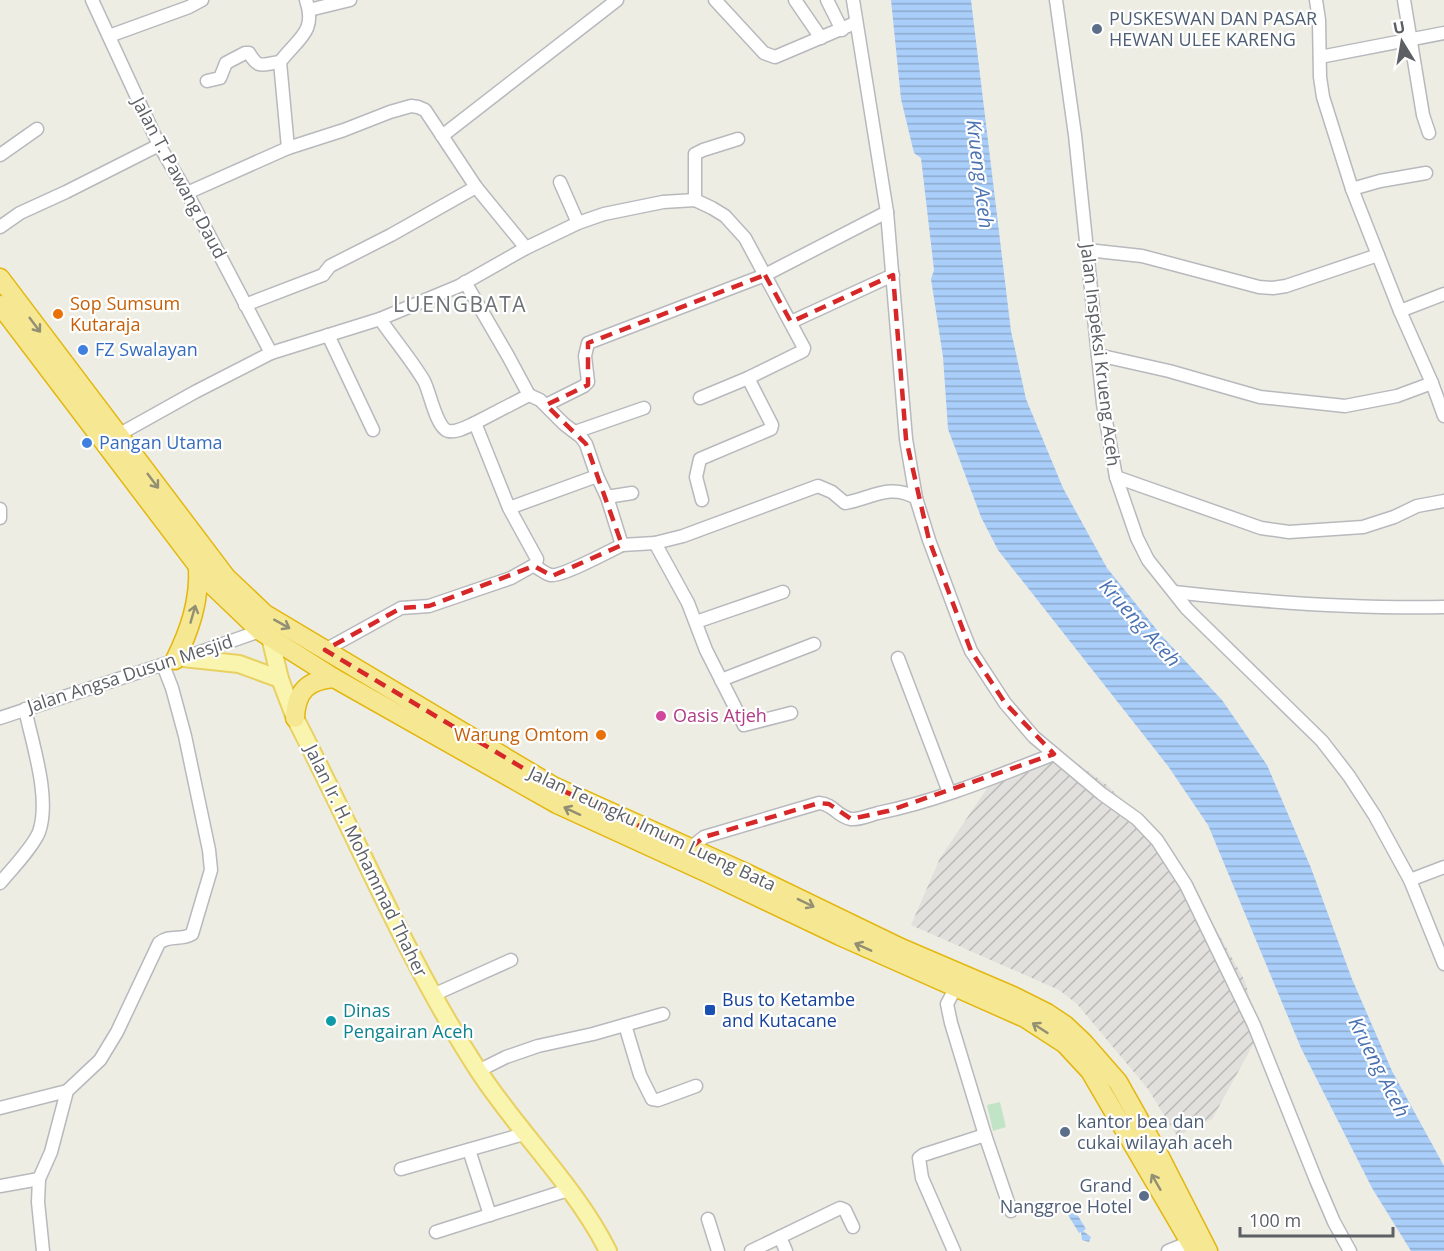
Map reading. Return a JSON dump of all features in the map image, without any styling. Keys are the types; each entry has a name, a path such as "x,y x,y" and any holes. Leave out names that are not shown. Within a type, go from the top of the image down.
{"highway":[{"name":"Jalan Teungku Imum Lueng Bata","path":"0,278 198,566 213,586 265,634 334,678 515,771 746,873 901,948 1025,1018 1065,1044 1090,1071 1192,1246"},
{"name":"Jalan Teungku Imum Lueng Bata","path":"0,305 83,400 118,435 226,578 265,614 326,650 515,771 557,804 960,982 1047,1013 1065,1025 1118,1082 1208,1251"},
{"path":"173,661 186,638 195,610 199,586 198,566"},
{"path":"295,718 300,695 310,683 318,679 334,678"}],"main road":[{"name":"Jalan Ir. H. Mohammad Thaher","path":"265,634 295,718 433,995 478,1071 568,1190 608,1251"},
{"path":"173,661 239,664 280,679"}],"street":[{"name":"Jalan T. Pawang Daud","path":"92,0 159,145 187,193 271,353"},
{"path":"109,36 189,7 202,0"},
{"path":"288,148 280,62 309,27 308,5 350,0"},
{"path":"442,136 617,0"},
{"path":"715,0 768,56 782,56 855,23"},
{"path":"795,0 821,38"},
{"path":"827,0 842,30"},
{"path":"853,0 887,212 906,439 916,498 946,589 971,651 1005,703 1034,737 1102,794 1137,819 1157,840 1186,885 1254,1025 1316,1180 1350,1251"},
{"name":"Jalan Inspeksi Krueng Aceh","path":"1056,0 1074,125 1103,404 1116,477 1128,515 1148,560 1187,609 1322,741 1375,816 1410,880 1444,964"},
{"path":"1316,0 1323,97 1352,189 1444,416"},
{"path":"1404,0 1423,115 1429,133"},
{"path":"1320,57 1444,33"},
{"path":"207,81 220,78 226,63 245,53 249,53 257,64 280,62"},
{"path":"187,193 288,148 390,112 418,106 425,110 476,187 526,248"},
{"path":"0,155 37,129"},
{"path":"695,200 695,154 738,139"},
{"path":"0,227 20,213 159,145"},
{"path":"1352,189 1380,181 1426,173"},
{"path":"560,182 578,223"},
{"path":"244,305 323,275 330,266 476,187"},
{"path":"118,435 271,353 380,319 465,282 526,248 578,223 631,207 695,200 725,216 745,238 804,345 802,351 748,378 700,398"},
{"path":"546,405 588,382 585,356 588,343 765,274 887,212"},
{"path":"1087,250 1142,256 1259,287 1273,288 1286,286 1378,255"},
{"path":"791,322 893,275"},
{"path":"465,282 529,395 546,405 586,444 607,497 622,545"},
{"path":"1400,310 1444,294"},
{"path":"380,319 424,381 438,420 447,431 475,423 529,395"},
{"path":"328,335 373,430"},
{"path":"1098,355 1169,371 1260,397 1345,406 1397,396 1432,382"},
{"path":"702,500 696,477 700,459 771,429 772,425 748,378"},
{"path":"575,432 644,408"},
{"path":"326,650 401,608 429,606 511,578 534,566 537,560 509,508 475,423"},
{"path":"509,508 597,476"},
{"path":"1116,477 1261,528 1289,532 1363,527 1394,517 1417,506 1444,501"},
{"path":"534,566 554,575 575,568 622,545 655,543 709,527 818,486 832,492 845,503 897,490 916,498"},
{"path":"607,497 632,493"},
{"path":"0,509 0,518"},
{"path":"655,543 688,603 721,680 744,725 791,713"},
{"path":"696,622 783,592"},
{"path":"1174,592 1328,605 1395,608 1444,607"},
{"name":"Jalan Angsa Dusun Mesjid","path":"0,718 173,661 265,634"},
{"path":"721,680 814,644"},
{"path":"898,658 950,792"},
{"path":"0,1108 67,1091 100,1060 117,1032 159,943 168,937 186,937 192,934 211,870 209,850 185,736 172,688 173,661"},
{"path":"0,883 31,847 39,830 42,784 25,709"},
{"path":"689,849 704,837 819,803 830,805 852,819 888,811 950,792 1054,754"},
{"path":"1410,880 1444,867"},
{"path":"433,995 511,960"},
{"path":"960,982 947,1004 951,1023 1011,1211"},
{"path":"478,1071 506,1057 538,1046 593,1034 663,1014"},
{"path":"625,1025 640,1075 652,1100 658,1100 696,1086"},
{"path":"44,1251 38,1202 39,1179 51,1152 67,1091"},
{"path":"401,1169 524,1134"},
{"path":"949,1250 922,1178 919,1158 985,1134"},
{"path":"469,1150 490,1215"},
{"path":"0,1186 39,1179"},
{"path":"436,1232 568,1190"},
{"path":"751,1251 840,1208 845,1210 853,1227"},
{"path":"708,1218 718,1251"},
{"path":"780,1237 786,1251"},
{"path":"1168,1251 1192,1246"}],"highlighted area":[{"path":"765,275 791,322 893,275 906,439 929,540 971,651 1005,703 1054,754 888,811 851,819 829,804 819,803 704,837 689,849 553,786 325,650 401,608 429,606 534,566 552,576 622,545 586,444 546,405 588,385 588,343"}],"shaded area":[{"path":"1056,748 1107,785 1160,836 1190,883 1245,981 1259,1034 1212,1119 1177,1136 1148,1089 1077,1004 1059,990 911,925 940,858 1002,766"}],"green space":[{"path":"1000,1102 1006,1127 993,1131 987,1105"}],"water":[{"name":"Krueng Aceh","path":"891,0 971,0 1011,331 1026,399 1063,488 1107,568 1161,635 1222,700 1267,765 1311,868 1352,979 1392,1071 1444,1166 1444,1251 1411,1251 1372,1188 1301,1048 1208,825 1168,766 998,550 981,517 948,429 943,357 931,279 934,270 921,158 914,153 901,99"},
{"path":"1072,1206 1086,1229 1083,1231 1091,1237 1089,1242 1082,1240 1081,1232 1079,1233 1065,1210"}],"place":[{"name":"PUSKESWAN DAN PASAR HEWAN ULEE KARENG","path":"1097,29"},
{"name":"Sop Sumsum Kutaraja","path":"58,314"},
{"name":"FZ Swalayan","path":"83,350"},
{"name":"Pangan Utama","path":"87,443"},
{"name":"Oasis Atjeh","path":"661,716"},
{"name":"Warung Omtom","path":"601,735"},
{"name":"Bus to Ketambe and Kutacane","path":"710,1010"},
{"name":"Dinas Pengairan Aceh","path":"331,1021"},
{"name":"kantor bea dan cukai wilayah aceh","path":"1065,1132"},
{"name":"Grand Nanggroe Hotel","path":"1144,1196"}],"district":[{"name":"LUENGBATA","path":"460,305"}]}
